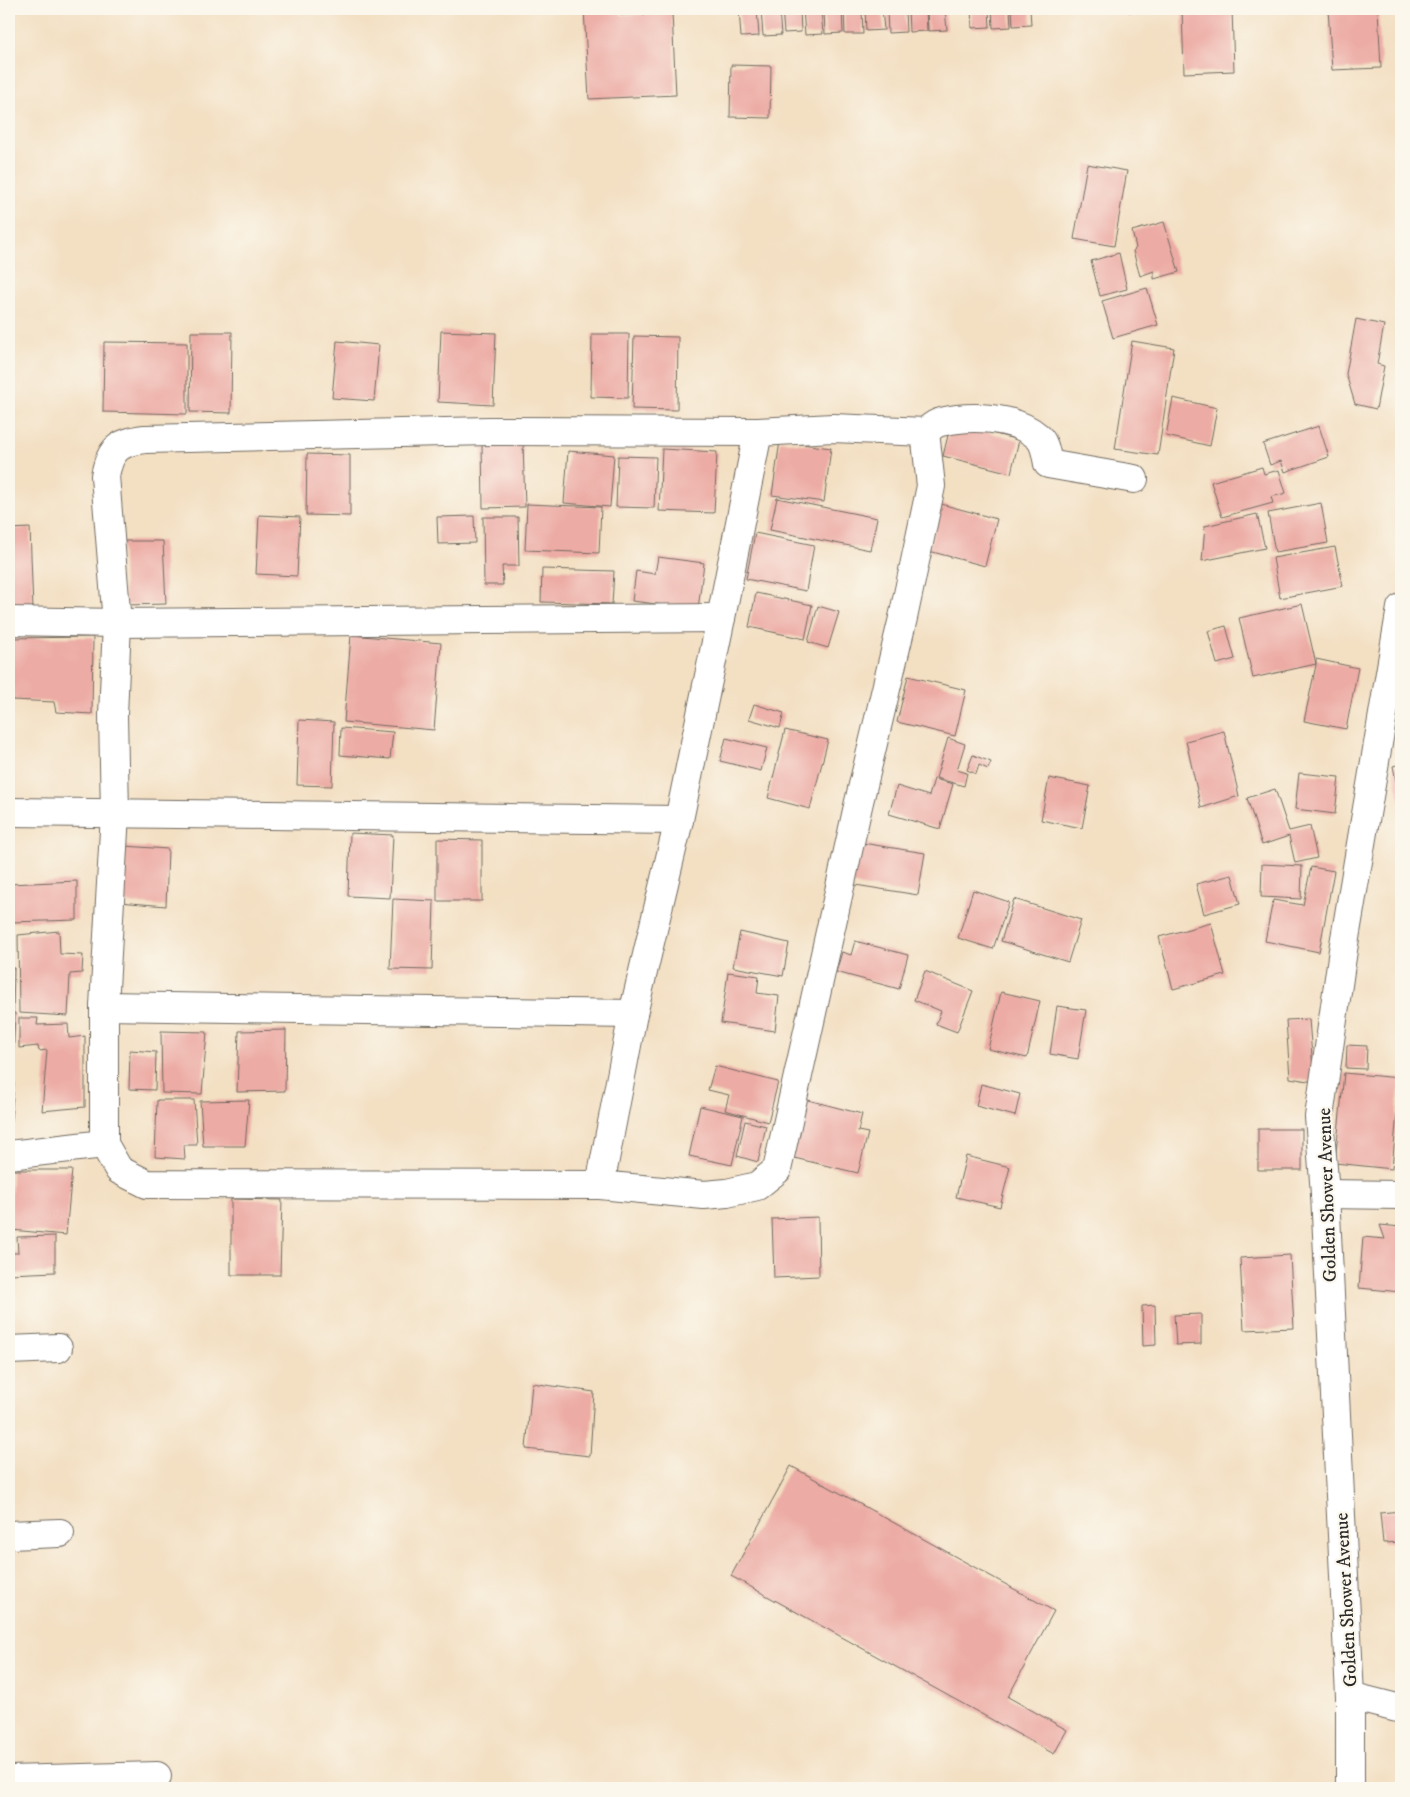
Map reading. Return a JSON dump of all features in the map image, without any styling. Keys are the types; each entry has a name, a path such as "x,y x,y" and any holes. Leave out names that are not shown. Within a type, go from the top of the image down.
{"street":[{"path":"925,432 931,486 903,618 858,806 777,1170 757,1186 727,1193 704,1195 600,1184 147,1184 118,1170 104,1144 104,1006 115,813 113,715 117,623 106,476 108,463 114,451 128,441 145,439 489,431 758,432 833,428 925,432 939,422 987,418 1018,425 1038,436 1046,449 1048,464 1134,480"},
{"path":"600,1184 633,1014 679,820 758,432"},
{"name":"Golden Shower Avenue","path":"1350,1788 1350,1696 1326,1194 1319,1118 1343,950 1401,608"},
{"path":"9,621 117,623 721,618"},
{"path":"9,812 679,820"},
{"path":"104,1006 633,1014"},
{"path":"9,1155 104,1144"},
{"path":"1326,1194 1401,1195"},
{"path":"9,1350 58,1348"},
{"path":"9,1535 60,1533"},
{"path":"1350,1696 1401,1709"},
{"path":"9,1780 157,1776"}],"building":[{"path":"584,9 621,9 621,15 672,13 676,95 589,99"},
{"path":"739,9 757,9 759,36 741,37"},
{"path":"761,9 779,9 781,35 763,36"},
{"path":"782,9 800,9 801,32 784,33"},
{"path":"803,9 821,9 823,34 805,35"},
{"path":"824,9 842,9 843,33 825,34"},
{"path":"844,9 862,9 863,34 845,34"},
{"path":"865,9 882,9 884,30 866,31"},
{"path":"887,9 905,9 906,32 888,33"},
{"path":"908,9 926,9 927,31 909,32"},
{"path":"927,9 945,9 947,30 928,31"},
{"path":"971,9 989,9 990,27 972,28"},
{"path":"992,9 1010,9 1011,27 993,28"},
{"path":"1012,9 1030,9 1031,25 1013,26"},
{"path":"1131,9 1131,12 1116,10"},
{"path":"1182,9 1232,9 1234,71 1184,73"},
{"path":"1328,9 1378,9 1381,68 1332,70"},
{"path":"731,65 771,66 770,118 730,117"},
{"path":"1087,164 1127,171 1114,246 1074,239"},
{"path":"1164,222 1179,272 1154,279 1154,271 1140,276 1133,251 1136,248 1132,231"},
{"path":"1119,253 1127,289 1100,296 1091,261"},
{"path":"1147,288 1158,325 1113,338 1102,301"},
{"path":"1356,319 1384,325 1377,364 1384,366 1376,409 1355,404 1346,374"},
{"path":"441,331 496,333 493,405 438,402"},
{"path":"191,332 232,332 231,413 190,412"},
{"path":"592,334 629,334 628,398 591,397"},
{"path":"634,336 678,337 677,410 632,409"},
{"path":"337,341 379,345 374,401 332,398"},
{"path":"1132,341 1174,348 1158,455 1115,449"},
{"path":"104,342 187,343 187,414 103,412"},
{"path":"1173,398 1217,408 1210,446 1166,436"},
{"path":"951,423 1019,440 1011,473 943,456"},
{"path":"1319,426 1329,457 1285,472 1281,461 1270,465 1263,444"},
{"path":"780,441 831,448 824,502 772,495"},
{"path":"523,442 525,507 483,508 482,443"},
{"path":"662,449 717,452 714,513 659,511"},
{"path":"568,451 614,455 610,507 564,503"},
{"path":"307,454 350,455 350,516 306,515"},
{"path":"618,456 656,457 654,508 616,507"},
{"path":"1262,467 1264,474 1279,470 1286,493 1271,497 1273,503 1222,517 1211,482"},
{"path":"777,498 877,518 870,550 770,530"},
{"path":"1321,503 1328,543 1275,552 1268,513"},
{"path":"527,504 601,507 599,553 525,550"},
{"path":"941,504 997,519 985,566 929,551"},
{"path":"1257,514 1265,548 1202,561 1205,526"},
{"path":"259,515 300,517 297,576 256,574"},
{"path":"474,516 475,543 438,544 437,517"},
{"path":"483,517 518,517 519,566 502,566 503,585 484,585"},
{"path":"30,528 33,610 9,609 9,529"},
{"path":"755,533 814,545 806,591 746,579"},
{"path":"122,541 163,541 166,604 125,605"},
{"path":"1335,547 1343,586 1280,598 1273,558"},
{"path":"658,557 704,563 698,609 632,601 636,571 655,574"},
{"path":"542,569 614,571 612,604 541,602"},
{"path":"756,593 812,605 805,639 749,627"},
{"path":"1302,604 1316,664 1253,678 1239,618"},
{"path":"818,606 839,612 828,648 808,642"},
{"path":"1226,626 1235,659 1217,664 1208,631"},
{"path":"351,635 441,643 434,730 344,722"},
{"path":"93,637 92,714 56,712 54,702 12,700 9,638"},
{"path":"1316,659 1358,668 1346,729 1304,721"},
{"path":"908,676 966,690 955,736 897,722"},
{"path":"754,704 784,713 780,728 749,719"},
{"path":"299,720 334,722 332,786 297,785"},
{"path":"341,728 393,732 390,759 340,755"},
{"path":"785,730 828,740 810,809 768,798"},
{"path":"1224,731 1239,796 1201,808 1186,741"},
{"path":"726,738 767,748 761,771 720,761"},
{"path":"948,738 965,744 957,770 967,773 964,786 936,778"},
{"path":"973,755 991,762 988,769 979,765 976,774 967,770"},
{"path":"1401,764 1401,801 1400,801 1393,766"},
{"path":"1299,773 1339,777 1335,814 1295,809"},
{"path":"1049,778 1090,786 1082,828 1041,820"},
{"path":"934,779 953,784 940,829 889,814 897,786 929,796"},
{"path":"1275,789 1289,831 1310,826 1317,858 1295,863 1289,836 1262,845 1247,798"},
{"path":"350,833 393,835 390,898 348,896"},
{"path":"437,839 482,840 482,901 437,901"},
{"path":"856,842 925,853 918,895 849,884"},
{"path":"124,846 168,849 166,906 119,902"},
{"path":"1262,864 1302,866 1301,899 1261,897"},
{"path":"1311,867 1334,871 1319,952 1265,941 1273,900 1303,905"},
{"path":"1232,875 1240,904 1204,914 1196,884"},
{"path":"77,881 77,920 11,922 9,884"},
{"path":"973,890 1009,902 993,949 958,938"},
{"path":"393,899 434,901 432,970 390,969"},
{"path":"1014,899 1081,920 1068,962 1001,941"},
{"path":"1211,923 1225,975 1173,989 1159,937"},
{"path":"59,931 60,954 83,955 82,973 70,974 68,1016 19,1013 18,935"},
{"path":"740,932 789,943 783,976 733,967"},
{"path":"855,941 908,955 899,989 836,972 842,952 851,955"},
{"path":"9,968 14,968 13,1064 9,1064"},
{"path":"925,971 973,991 957,1032 936,1024 941,1011 914,1000"},
{"path":"728,972 759,976 757,993 779,996 775,1031 721,1023"},
{"path":"1001,992 1040,1001 1027,1058 988,1049"},
{"path":"1057,1006 1086,1010 1078,1059 1050,1054"},
{"path":"19,1018 38,1018 37,1025 68,1024 69,1038 85,1036 85,1107 42,1111 47,1050 39,1051 38,1046 19,1048"},
{"path":"1309,1019 1314,1082 1290,1078 1286,1020"},
{"path":"286,1030 285,1091 237,1092 239,1031"},
{"path":"161,1031 207,1032 202,1094 162,1093"},
{"path":"1347,1045 1367,1046 1366,1069 1346,1068"},
{"path":"130,1050 156,1052 155,1090 129,1089"},
{"path":"715,1066 778,1082 768,1122 725,1110 729,1095 708,1090"},
{"path":"1344,1073 1400,1078 1392,1169 1335,1163"},
{"path":"9,1083 14,1083 10,1133 9,1133"},
{"path":"981,1084 1020,1094 1015,1116 976,1106"},
{"path":"804,1099 862,1114 858,1131 868,1133 858,1173 790,1157"},
{"path":"157,1100 194,1100 197,1145 184,1145 185,1159 155,1157"},
{"path":"249,1100 245,1146 203,1146 200,1101"},
{"path":"700,1106 743,1116 732,1165 689,1156"},
{"path":"745,1121 766,1126 758,1162 737,1156"},
{"path":"1258,1129 1302,1129 1302,1170 1258,1170"},
{"path":"966,1156 1010,1167 1000,1207 956,1197"},
{"path":"12,1170 72,1170 66,1235 11,1230"},
{"path":"231,1199 282,1200 280,1275 231,1275"},
{"path":"818,1217 819,1276 774,1278 772,1219"},
{"path":"1380,1225 1401,1227 1401,1292 1359,1288 1363,1237 1385,1239"},
{"path":"55,1236 55,1272 9,1274 9,1253 18,1253 17,1237"},
{"path":"1290,1255 1294,1328 1244,1330 1240,1258"},
{"path":"1155,1305 1156,1345 1143,1346 1142,1306"},
{"path":"1201,1314 1201,1344 1176,1345 1174,1315"},
{"path":"532,1383 594,1392 590,1456 526,1449"},
{"path":"791,1466 1054,1611 1008,1697 1067,1730 1054,1754 731,1576"},
{"path":"1401,1511 1401,1542 1383,1543 1380,1513"}]}
